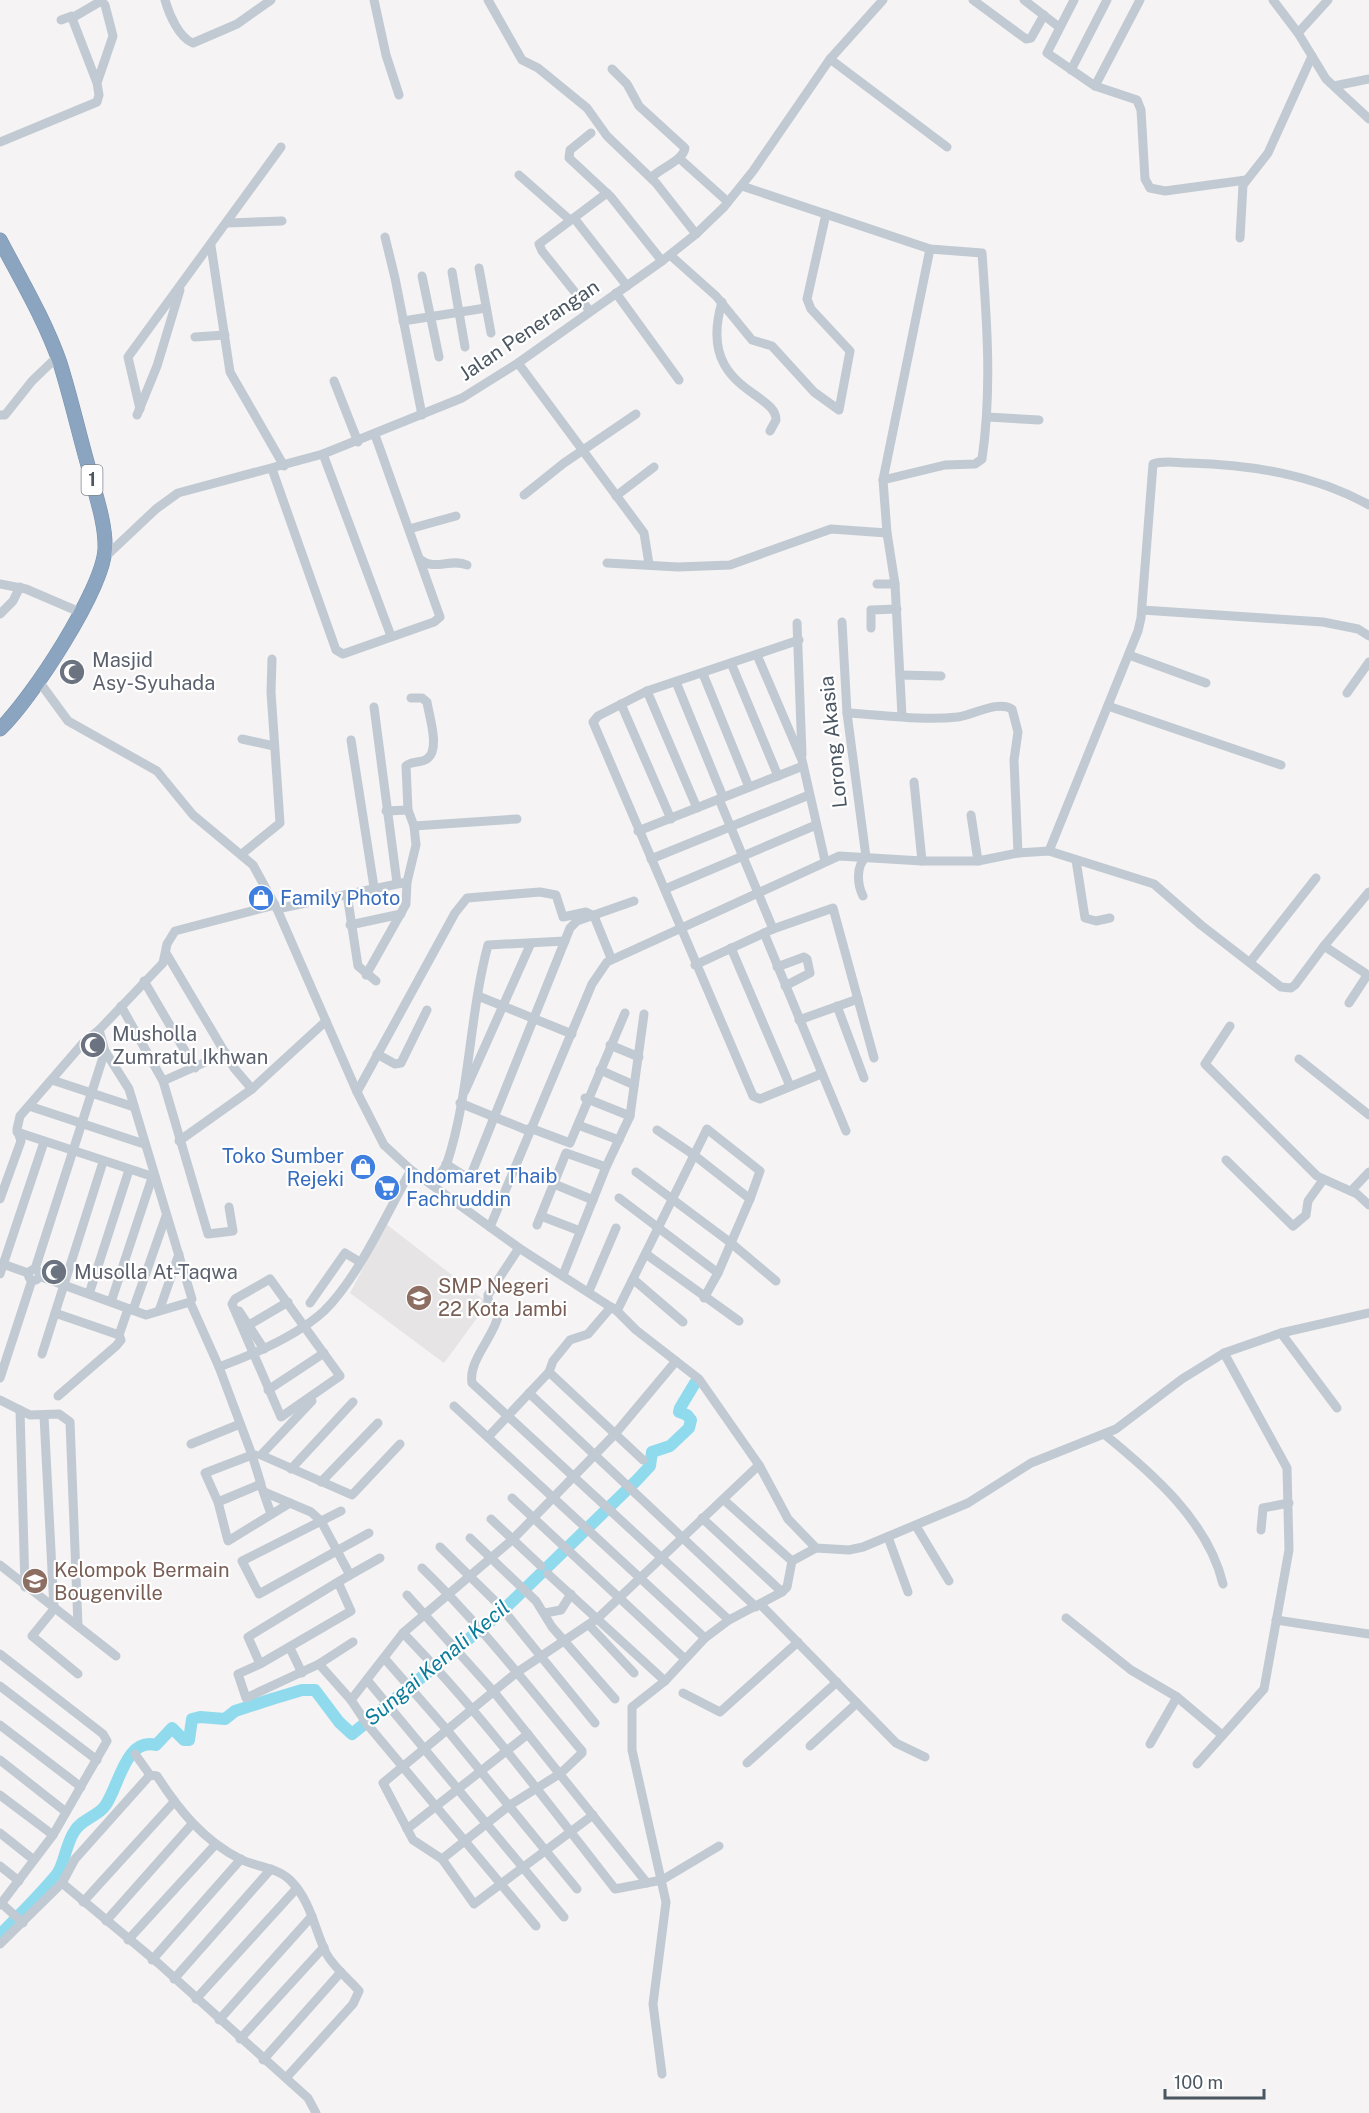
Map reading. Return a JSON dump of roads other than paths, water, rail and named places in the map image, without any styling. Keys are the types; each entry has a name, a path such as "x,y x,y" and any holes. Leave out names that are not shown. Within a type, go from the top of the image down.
{"highway":[{"name":"1","path":"0,240 57,357 100,510 105,539 104,558 82,613 38,680 0,729"},
{"name":"1","path":"0,718 14,712"}],"street":[{"path":"165,0 171,17 187,40 193,43 237,24 271,0"},
{"path":"374,0 386,55 399,95"},
{"name":"Jalan Penerangan","path":"104,558 156,509 178,493 272,470 358,442 472,392 518,363 627,286 696,234 728,202 742,186 830,59 883,0"},
{"path":"973,0 1026,39 1031,38 1044,15"},
{"path":"1024,0 1059,27"},
{"path":"1036,9 1042,0"},
{"path":"1074,0 1047,53 1095,86 1137,100 1141,110 1145,179 1150,188 1165,191 1246,180"},
{"path":"1071,70 1107,0"},
{"path":"1095,86 1140,0"},
{"path":"1273,0 1298,33 1326,79 1364,109 1369,119"},
{"path":"1298,33 1328,0"},
{"path":"60,20 101,1 105,5 113,36 98,83"},
{"path":"492,1 522,60 538,68 587,108 614,143 651,178 696,234"},
{"path":"0,142 93,105 99,94 98,83 72,16"},
{"path":"1240,238 1242,190 1246,180 1268,153 1312,56"},
{"path":"830,59 946,147"},
{"path":"612,69 627,84 639,106 682,143 684,152 679,158 651,178"},
{"path":"1334,86 1369,78"},
{"path":"591,133 570,150 569,158 607,193 666,258 722,302 751,339 772,346 814,392 839,410 850,351 811,309 807,299 826,214"},
{"path":"180,288 158,366 139,412 127,358 211,246 281,147"},
{"path":"679,158 728,202"},
{"path":"519,175 572,219 627,286"},
{"path":"742,186 930,249 982,254 988,335 987,417 979,462 945,465 883,480"},
{"path":"590,311 540,246 542,240 607,193"},
{"path":"226,223 282,220"},
{"path":"385,237 422,415"},
{"path":"211,246 234,382 284,466"},
{"path":"902,716 895,584 886,532 883,480 930,249"},
{"path":"479,268 491,333"},
{"path":"452,272 465,347"},
{"path":"422,276 439,357"},
{"path":"616,293 679,380"},
{"path":"722,302 716,323 719,353 735,381 773,410 776,420 770,431"},
{"path":"404,321 486,308"},
{"path":"195,337 225,335"},
{"path":"0,415 5,415 32,381 57,357"},
{"path":"518,363 646,538 649,564"},
{"path":"334,381 358,442"},
{"path":"524,495 636,414"},
{"path":"987,417 1040,420"},
{"path":"272,470 336,650 343,654 436,621 440,617 375,435"},
{"path":"323,454 391,636"},
{"path":"1049,851 1129,655 1142,610 1154,463 1209,464 1285,472 1307,477 1369,505"},
{"path":"616,496 654,467"},
{"path":"409,529 456,516"},
{"path":"607,563 678,567 730,565 831,529 886,532"},
{"path":"420,560 429,565 460,562 467,565"},
{"path":"0,584 20,587 82,613"},
{"path":"877,584 895,584"},
{"path":"0,614 11,603 20,587"},
{"path":"872,628 871,610 897,609"},
{"path":"1142,610 1323,622 1358,629 1369,636"},
{"name":"Lorong Akasia","path":"842,622 847,713 866,857"},
{"path":"797,623 803,763 825,861"},
{"path":"799,640 647,691 598,716 593,722 753,1096 760,1099 821,1074"},
{"path":"757,655 803,763"},
{"path":"1129,655 1206,683"},
{"path":"243,853 280,823 274,746 272,659"},
{"path":"1347,693 1369,662"},
{"path":"731,663 778,776"},
{"path":"703,674 749,787"},
{"path":"900,675 941,676"},
{"path":"38,680 68,721 157,771 193,815 243,853 258,871 357,1092 384,1145 411,1170 519,1248 614,1309 636,1330 696,1377 759,1465 788,1519 816,1548"},
{"path":"676,682 757,892 777,967 846,1131"},
{"path":"647,691 697,808"},
{"path":"402,882 416,845 414,826 408,810 406,766 426,760 432,753 433,742 427,702 422,698 411,698"},
{"path":"621,704 671,819"},
{"path":"847,713 960,717 1003,706 1012,709 1018,732 1014,760 1017,853"},
{"path":"1108,706 1281,765"},
{"path":"366,975 408,901 386,811 374,707"},
{"path":"242,739 274,746"},
{"path":"351,740 374,887"},
{"path":"638,831 778,776 803,763"},
{"path":"914,782 922,861"},
{"path":"651,859 809,795"},
{"path":"386,811 408,810"},
{"path":"971,815 978,861"},
{"path":"414,826 517,819"},
{"path":"665,889 816,825"},
{"path":"490,1227 529,1130 595,979 611,958 682,929 825,861 839,856 922,861 978,861 1017,853 1049,851 1154,884 1275,984 1291,988 1369,892"},
{"path":"863,896 860,889 859,867 866,857"},
{"path":"1076,860 1084,918 1096,921 1110,918"},
{"path":"1250,962 1316,878"},
{"path":"0,1199 21,1141 17,1132 20,1116 84,1042 99,1030 163,963 172,933 179,928 402,882"},
{"path":"357,1092 465,899 544,893 558,896 564,917 586,912 594,916 611,958"},
{"path":"347,894 358,966 376,981"},
{"path":"446,1164 470,1177 496,1118 572,924 634,901"},
{"path":"695,965 768,931 832,908 874,1058"},
{"path":"350,925 400,914"},
{"path":"429,1182 439,1176 446,1164 461,1101 488,945 565,941"},
{"path":"461,1101 531,943"},
{"path":"1324,946 1365,973 1366,977 1349,1003"},
{"path":"731,948 790,1086"},
{"path":"166,953 238,1073 252,1089"},
{"path":"777,967 804,957 807,959 810,974 785,986"},
{"path":"144,981 195,1068"},
{"path":"478,996 572,1034"},
{"path":"799,1020 858,999"},
{"path":"121,1006 163,1081 208,1234 234,1230 229,1207"},
{"path":"837,1006 864,1078"},
{"path":"377,1054 395,1064 401,1063 427,1010"},
{"path":"461,1101 496,1118 568,1144 625,1013"},
{"path":"563,1275 606,1167 630,1116 644,1014"},
{"path":"179,1141 252,1089 326,1021"},
{"path":"1230,1026 1205,1064 1323,1180 1351,1191 1369,1205"},
{"path":"99,1030 105,1051 127,1084 153,1178 193,1295 190,1302 219,1367 240,1424 256,1455 262,1488 271,1514"},
{"path":"610,1045 639,1057"},
{"path":"0,1378 105,1051"},
{"path":"163,1081 226,1053"},
{"path":"1299,1059 1369,1115"},
{"path":"600,1070 634,1085"},
{"path":"52,1080 135,1107"},
{"path":"587,1099 630,1116"},
{"path":"29,1106 144,1144"},
{"path":"578,1125 619,1140"},
{"path":"657,1130 694,1155 750,1199"},
{"path":"488,1437 549,1372 553,1361 570,1340 588,1334 614,1309 646,1254 704,1131 711,1130 760,1171 718,1273 704,1298"},
{"path":"17,1132 153,1178"},
{"path":"44,1142 1,1267 34,1275 146,1315 190,1302"},
{"path":"580,1231 539,1221 567,1153 606,1167"},
{"path":"1226,1160 1293,1226 1306,1215 1308,1201 1323,1180"},
{"path":"42,1354 103,1162"},
{"path":"89,1294 129,1170"},
{"path":"219,1367 264,1349 317,1315 329,1304 360,1262 411,1170"},
{"path":"636,1172 776,1281"},
{"path":"1351,1191 1369,1172"},
{"path":"111,1302 153,1178"},
{"path":"554,1184 593,1200"},
{"path":"619,1198 659,1226 718,1273"},
{"path":"58,1396 121,1340 119,1335 166,1216"},
{"path":"589,1292 616,1228"},
{"path":"519,1248 488,1295 488,1301 498,1313 497,1321 471,1378 477,1389 729,1620"},
{"path":"317,1315 308,1301 345,1253 360,1262"},
{"path":"159,1311 179,1254"},
{"path":"646,1254 739,1321"},
{"path":"269,1279 340,1376 281,1417 252,1355 232,1302 269,1279"},
{"path":"633,1279 683,1322"},
{"path":"232,1302 264,1349"},
{"path":"249,1326 288,1302"},
{"path":"55,1313 119,1335"},
{"path":"792,1561 816,1548 849,1550 888,1538 968,1503 1024,1467 1127,1422 1182,1379 1224,1353 1281,1333 1369,1313"},
{"path":"1281,1333 1337,1408"},
{"path":"268,1390 324,1353"},
{"path":"1197,1764 1264,1689 1289,1550 1286,1463 1224,1353"},
{"path":"351,1700 403,1633 513,1539 615,1434 676,1361"},
{"path":"549,1372 643,1460"},
{"path":"290,1503 228,1541 218,1502 206,1473 256,1455 324,1388"},
{"path":"529,1393 682,1538 798,1642 896,1743 925,1757"},
{"path":"0,1400 30,1415 61,1414 70,1424 78,1626"},
{"path":"291,1469 353,1402"},
{"path":"454,1406 705,1638"},
{"path":"20,1410 25,1587"},
{"path":"44,1416 54,1610 32,1636 78,1674"},
{"path":"321,1482 378,1423"},
{"path":"191,1444 240,1424"},
{"path":"1104,1434 1156,1479 1191,1519 1217,1565 1222,1584"},
{"path":"256,1455 352,1495 400,1444"},
{"path":"593,1815 547,1851 523,1865 472,1903 442,1859 417,1844 383,1787 383,1783 516,1673 598,1618 759,1465"},
{"path":"218,1502 262,1488 311,1512 321,1521 350,1575"},
{"path":"512,1498 685,1659"},
{"path":"724,1500 792,1561"},
{"path":"1261,1530 1263,1508 1289,1503"},
{"path":"341,1511 242,1562 260,1594 369,1533"},
{"path":"702,1518 782,1592"},
{"path":"491,1519 541,1566"},
{"path":"916,1526 950,1581"},
{"path":"470,1538 545,1613 548,1622 615,1699"},
{"path":"888,1538 908,1592"},
{"path":"440,1547 502,1609 596,1723"},
{"path":"260,1664 248,1637 380,1558"},
{"path":"662,2074 652,2004 666,1902 632,1750 630,1721 632,1707 664,1681 705,1638 729,1620 782,1592 787,1587 792,1561"},
{"path":"0,1565 54,1610 116,1656"},
{"path":"422,1568 480,1629 582,1751 580,1757 561,1773 510,1805 442,1859"},
{"path":"548,1574 664,1681"},
{"path":"338,1582 351,1611 290,1648 238,1674 246,1698 302,1673 354,1642"},
{"path":"406,1594 494,1692 647,1883"},
{"path":"545,1613 561,1610 571,1594"},
{"path":"1066,1618 1131,1670 1178,1697 1222,1735"},
{"path":"1276,1620 1369,1634"},
{"path":"589,1625 634,1673"},
{"path":"403,1633 435,1666 506,1751 615,1889 662,1880 718,1846"},
{"path":"682,1693 720,1712 798,1642"},
{"path":"290,1648 302,1673"},
{"path":"0,1654 103,1734 107,1745 53,1835 0,1903 19,1919"},
{"path":"385,1659 482,1771 577,1889"},
{"path":"319,1664 536,1926"},
{"path":"368,1681 564,1917"},
{"path":"747,1763 837,1682"},
{"path":"0,1686 96,1760"},
{"path":"1150,1744 1178,1697"},
{"path":"810,1746 857,1702"},
{"path":"0,1725 81,1787"},
{"path":"407,1829 528,1734"},
{"path":"135,1754 150,1775 156,1776 192,1824 215,1845 241,1860 288,1877 297,1888 312,1916 324,1947 341,1972 359,1991 357,1997 285,2078"},
{"path":"0,1760 66,1812"},
{"path":"0,1944 19,1919 62,1883 75,1859 150,1775"},
{"path":"0,1795 53,1835"},
{"path":"82,1902 174,1802"},
{"path":"106,1921 192,1824"},
{"path":"0,1833 34,1860"},
{"path":"129,1940 215,1845"},
{"path":"152,1960 241,1860"},
{"path":"0,1866 19,1881"},
{"path":"174,1979 271,1869"},
{"path":"62,1883 308,2098 316,2113"},
{"path":"195,1999 297,1888"},
{"path":"219,2020 312,1916"},
{"path":"240,2039 324,1947"},
{"path":"262,2060 341,1972"}],"waterway":[{"name":"Sungai Kenali Kecil","path":"0,1935 57,1874 74,1832 105,1806 130,1756 137,1748 156,1745 172,1728 184,1740 189,1740 192,1719 200,1717 225,1719 235,1711 272,1699 302,1690 315,1690 339,1722 352,1734 498,1615 637,1480 650,1466 652,1452 670,1446 689,1428 691,1420 687,1415 679,1412 695,1383"}],"place":[{"name":"Masjid Asy-Syuhada","path":"72,672"},
{"name":"Family Photo","path":"261,898"},
{"name":"Musholla Zumratul Ikhwan","path":"93,1045"},
{"name":"Toko Sumber Rejeki","path":"363,1167"},
{"name":"Indomaret Thaib Fachruddin","path":"387,1188"},
{"name":"Musolla At-Taqwa","path":"54,1272"},
{"name":"SMP Negeri 22 Kota Jambi","path":"419,1298"},
{"name":"Kelompok Bermain Bougenville","path":"35,1581"}]}
